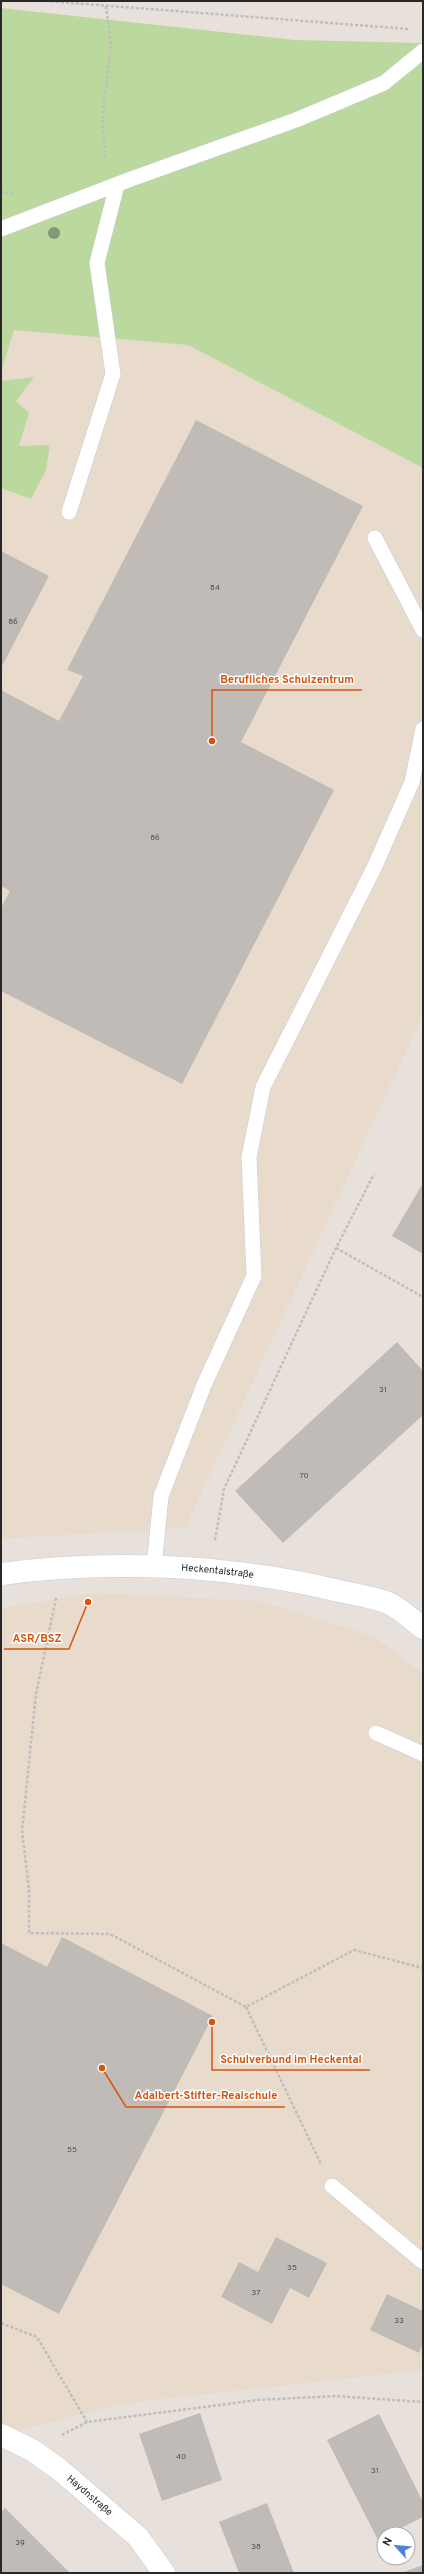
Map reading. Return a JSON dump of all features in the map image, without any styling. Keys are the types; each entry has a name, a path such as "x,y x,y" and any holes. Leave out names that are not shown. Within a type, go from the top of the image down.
{"street":[{"name":"Heckentalstraße","path":"1,1574 62,1570 154,1567 210,1570 300,1581 387,1602 423,1628"},
{"name":"Haydnstraße","path":"1,2435 32,2450 60,2470 138,2537 164,2573"}],"lane":[{"path":"1,230 117,185 296,120 384,83 423,51"},
{"path":"69,512 113,374 96,263 117,185"},
{"path":"375,538 423,630"},
{"path":"154,1567 161,1496 204,1385 254,1276 249,1158 263,1087 374,868 412,782 423,729"},
{"path":"376,1733 423,1754"},
{"path":"332,2186 423,2262"}],"path":[{"path":"46,1 415,29"},
{"path":"106,6 111,45 102,121 106,158 117,185"},
{"path":"210,1570 224,1489 336,1248 374,1174"},
{"path":"336,1248 423,1297"},
{"path":"62,1570 36,1694 22,1831 29,1888 29,1933 110,1934 246,2007 332,2186"},
{"path":"246,2007 354,1950 423,1968"},
{"path":"1,2323 37,2337 87,2422"},
{"path":"32,2450 87,2422 258,2400 335,2396 423,2402"}],"shaded area":[{"path":"1,328 188,345 423,468 423,1015 185,1528 1,1539"},
{"path":"95,1593 259,1601 373,1636 423,1673 423,2370 121,2404 12,2432 1,2427 1,1608"}],"green space":[{"path":"1,8 295,40 423,43 423,468 188,345 14,330 1,372"},
{"path":"34,377 16,401 29,413 19,446 50,445 46,470 31,499 1,488 1,381"}],"building":[{"path":"196,420 363,506 241,742 334,790 182,1084 1,991 1,908 10,891 1,886 1,690 59,721 83,676 67,670"},
{"path":"1,551 49,576 1,668"},
{"path":"423,1183 423,1254 392,1236"},
{"path":"397,1342 423,1371 423,1415 283,1543 235,1491"},
{"path":"62,1937 213,2016 59,2314 1,2284 1,1943 47,1967"},
{"path":"276,2237 327,2263 309,2298 290,2288 272,2324 221,2297 239,2262 258,2272"},
{"path":"387,2294 423,2311 423,2344 419,2353 370,2330"},
{"path":"200,2413 222,2480 162,2501 139,2434"},
{"path":"379,2414 423,2502 423,2517 405,2526 376,2526 376,2536 327,2440"},
{"path":"267,2503 294,2573 239,2573 219,2522"},
{"path":"5,2508 70,2573 1,2573 1,2512"},
{"path":"423,2565 423,2573 401,2573"}],"place":[{"name":"Berufliches Schulzentrum","path":"212,741"},
{"name":"ASR/BSZ","path":"88,1602"},
{"name":"Schulverbund im Heckental","path":"212,2022"},
{"name":"Adalbert-Stifter-Realschule","path":"102,2068"}]}
